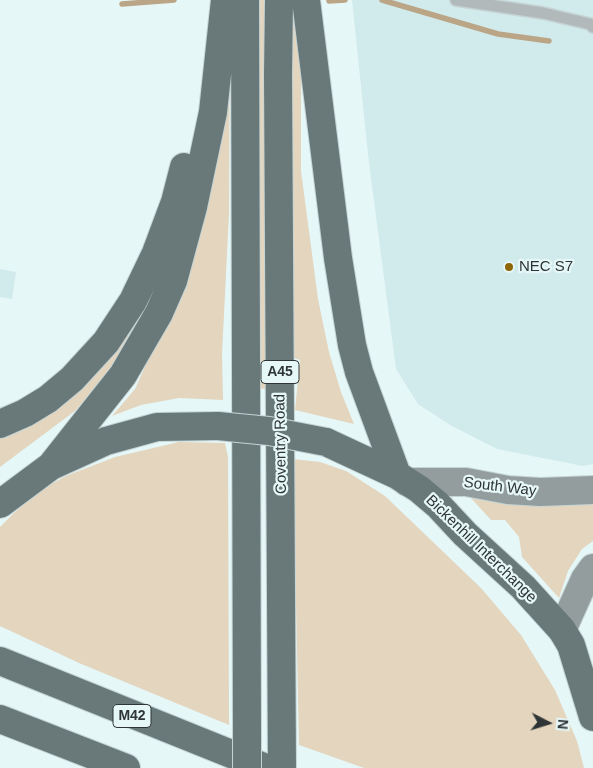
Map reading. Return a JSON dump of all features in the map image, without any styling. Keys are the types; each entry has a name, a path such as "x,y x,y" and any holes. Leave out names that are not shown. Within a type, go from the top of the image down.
{"highway":[{"path":"0,424 40,404 72,379 106,342 133,302 156,253 177,193 197,100 210,0"},
{"path":"51,466 123,375 159,313 172,281 193,207 213,112 225,0"},
{"name":"A45","path":"245,0 247,768"},
{"name":"Coventry Road","path":"279,0 282,756"},
{"path":"306,0 338,258 352,345 359,372 402,478"},
{"name":"Bickenhill Interchange","path":"5,496 51,466 106,441 158,427 218,426 269,431 326,442 402,478 438,505 465,534 523,587 567,637 593,717"},
{"path":"567,637 593,665"},
{"name":"M42","path":"0,661 266,768"},
{"path":"0,719 126,768"}],"street":[{"name":"South Way","path":"402,478 466,482 508,490 540,492 593,490"},
{"path":"567,637 585,579 593,568"}],"lane":[{"path":"456,0 543,13 593,26"}],"shaded area":[{"path":"256,0 266,0 266,389 257,388"},
{"path":"288,0 295,0 301,67 301,171 318,299 329,352 341,392 354,424 295,410 300,360 291,357"},
{"name":"NEC S7","path":"352,0 593,0 593,464 583,466 497,449 450,425 418,404 396,369 369,163"},
{"path":"230,3 229,214 222,354 223,400 179,398 141,405 112,416 135,389 159,336"},
{"path":"0,269 16,272 12,299 0,297"},
{"path":"145,304 129,339 109,372 75,411 0,467 0,434"},
{"path":"179,442 225,443 228,457 229,725 79,663 0,626 0,527 44,488 66,476 115,457"},
{"path":"293,459 320,462 346,471 385,496 481,588 521,635 555,690 577,741 584,768 364,768 299,745"},
{"path":"470,497 593,499 593,541 582,549 568,571 559,598 522,557 519,537 505,520 491,520"}],"waterway":[{"path":"122,4 174,0"},
{"path":"329,1 345,0"},
{"path":"382,0 498,34 549,41"}],"place":[{"name":"NEC S7","path":"509,267"}]}
